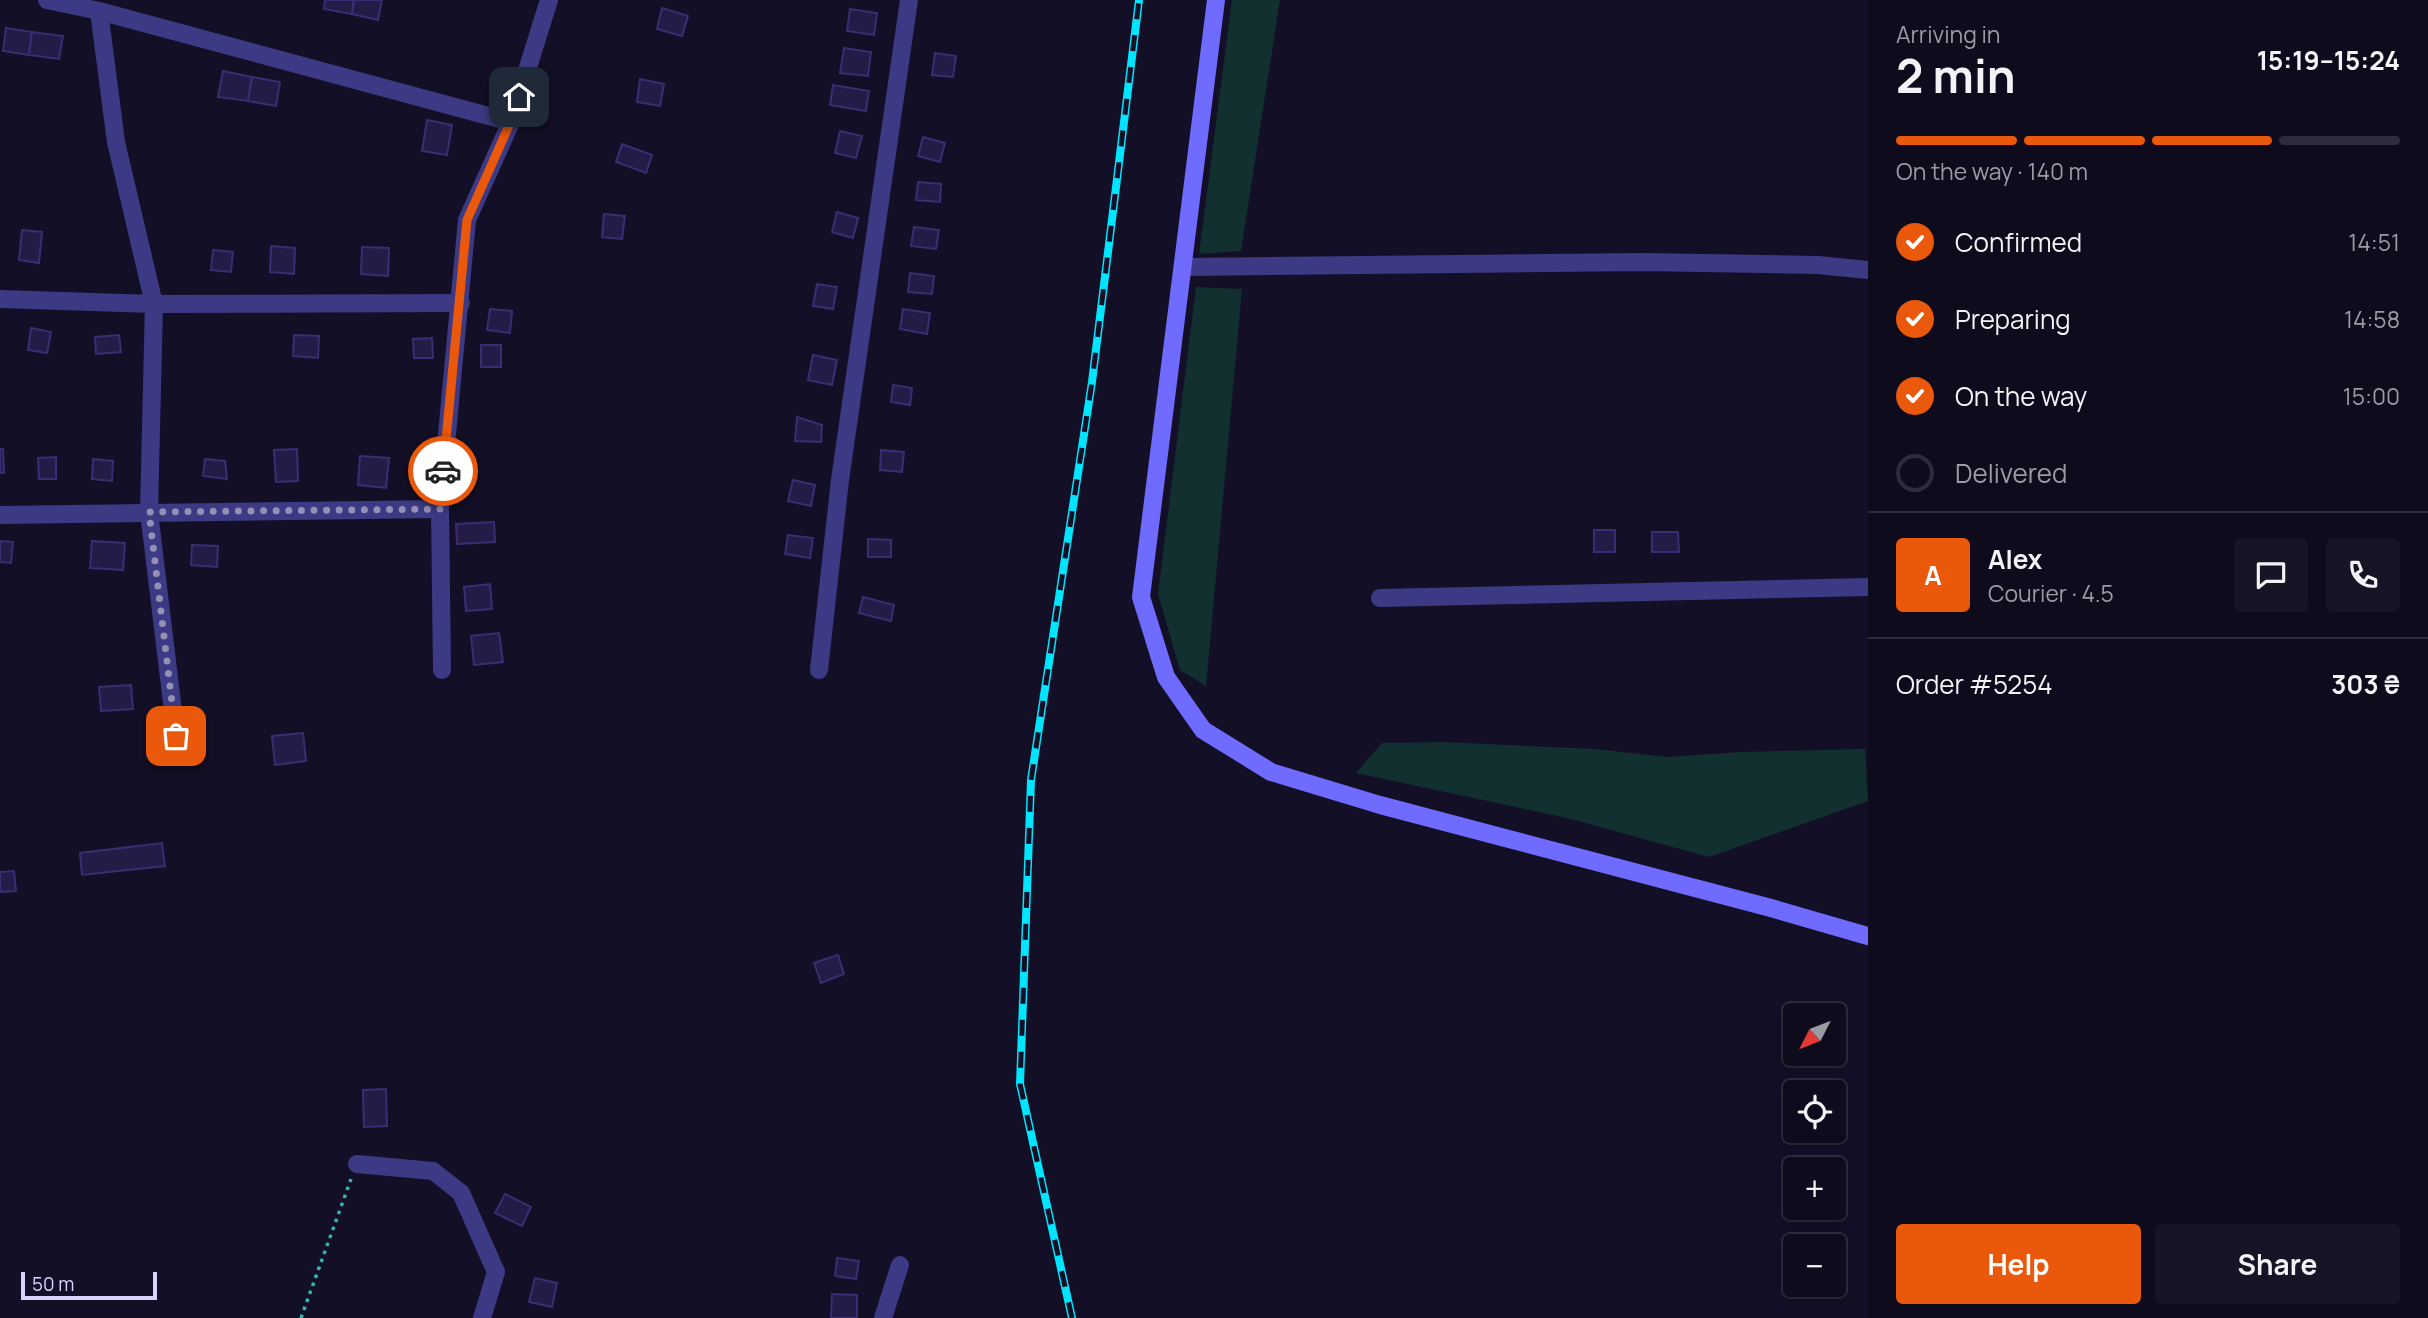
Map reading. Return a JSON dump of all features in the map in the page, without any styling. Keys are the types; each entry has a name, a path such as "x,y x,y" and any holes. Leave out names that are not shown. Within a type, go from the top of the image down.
{"street":[{"path":"47,0 89,6 511,121"},
{"path":"442,670 440,509 467,220 511,121 549,0"},
{"path":"819,670 840,480 908,0"},
{"path":"1216,0 1141,597 1166,677 1203,730 1271,772 1380,805 1868,936"},
{"path":"89,6 116,142 154,304 149,512 176,736"},
{"path":"1183,267 1643,262 1818,265 1868,270"},
{"path":"0,299 154,304 461,303"},
{"path":"0,515 440,509"},
{"path":"1380,598 1868,587"},
{"path":"357,1164 433,1171 461,1193 496,1272 482,1318"},
{"path":"883,1318 900,1265"}],"path":[{"path":"301,1318 357,1164"}],"green space":[{"path":"1232,0 1280,0 1241,251 1199,254"},
{"path":"1196,287 1242,289 1206,686 1180,670 1158,594"},
{"path":"1441,742 1595,749 1667,757 1865,749 1868,801 1709,857 1567,818 1356,773 1382,743"}],"building":[{"path":"325,0 354,0 352,14 324,9"},
{"path":"354,0 382,0 378,20 352,14"},
{"path":"662,8 688,16 682,36 657,29"},
{"path":"850,9 877,13 874,35 847,31"},
{"path":"6,28 32,32 29,55 3,51"},
{"path":"32,32 63,36 59,59 29,55"},
{"path":"844,48 871,52 868,76 840,73"},
{"path":"935,53 956,56 953,77 932,75"},
{"path":"223,71 252,77 248,101 218,97"},
{"path":"252,77 280,82 276,106 248,101"},
{"path":"640,79 664,84 660,106 637,102"},
{"path":"833,85 869,91 866,111 830,105"},
{"path":"427,120 452,125 447,155 422,151"},
{"path":"840,131 862,136 856,158 835,153"},
{"path":"923,137 945,143 940,162 918,156"},
{"path":"622,144 652,155 646,173 616,162"},
{"path":"918,182 941,184 940,202 916,200"},
{"path":"837,212 858,218 853,238 832,232"},
{"path":"604,214 625,216 622,239 602,237"},
{"path":"914,227 939,230 936,249 911,246"},
{"path":"22,230 42,232 39,263 19,260"},
{"path":"271,246 295,248 294,274 270,272"},
{"path":"362,247 389,248 388,276 361,274"},
{"path":"213,250 233,252 231,272 211,270"},
{"path":"910,273 934,276 932,294 908,292"},
{"path":"817,284 837,287 833,309 813,306"},
{"path":"490,309 512,311 510,333 487,330"},
{"path":"903,309 930,313 927,334 900,329"},
{"path":"31,328 51,332 47,353 28,350"},
{"path":"119,335 121,352 96,354 95,337"},
{"path":"294,335 319,336 318,358 293,356"},
{"path":"432,338 433,358 414,358 413,339"},
{"path":"481,345 501,345 501,367 481,367"},
{"path":"813,355 837,360 832,385 808,380"},
{"path":"893,385 912,388 910,405 891,402"},
{"path":"797,417 822,425 821,442 795,441"},
{"path":"0,449 3,449 4,473 0,473"},
{"path":"297,449 298,481 276,482 274,450"},
{"path":"881,450 904,452 902,472 880,470"},
{"path":"360,456 389,458 386,488 358,485"},
{"path":"56,457 56,479 39,479 38,458"},
{"path":"93,459 113,461 112,481 92,479"},
{"path":"205,459 225,461 227,479 203,476"},
{"path":"793,480 815,485 811,506 788,501"},
{"path":"494,522 495,542 457,544 456,524"},
{"path":"1594,530 1615,530 1615,552 1594,552"},
{"path":"1652,532 1678,532 1679,552 1652,552"},
{"path":"788,535 813,538 810,558 785,554"},
{"path":"868,539 891,540 891,557 868,557"},
{"path":"0,541 13,542 11,563 0,562"},
{"path":"92,541 125,543 123,570 90,568"},
{"path":"192,545 218,546 217,567 191,565"},
{"path":"490,584 492,609 466,611 464,587"},
{"path":"863,597 894,605 891,621 859,613"},
{"path":"499,633 503,662 474,665 471,636"},
{"path":"131,685 133,709 101,711 99,687"},
{"path":"303,733 306,761 275,765 272,736"},
{"path":"162,843 165,866 82,875 80,853"},
{"path":"14,871 16,891 0,892 0,872"},
{"path":"838,955 844,974 821,983 814,963"},
{"path":"386,1089 387,1126 364,1127 363,1090"},
{"path":"505,1194 531,1207 522,1226 495,1213"},
{"path":"837,1258 859,1261 856,1279 835,1276"},
{"path":"535,1278 557,1283 552,1307 529,1302"},
{"path":"832,1294 857,1295 857,1318 831,1318"}],"railway":[{"path":"1072,1318 1020,1084 1031,780 1092,382 1139,0"}],"way so far":[{"path":"176,736 149,512 440,509 443,471"}],"route":[{"path":"443,471 467,220 519,97"}]}
